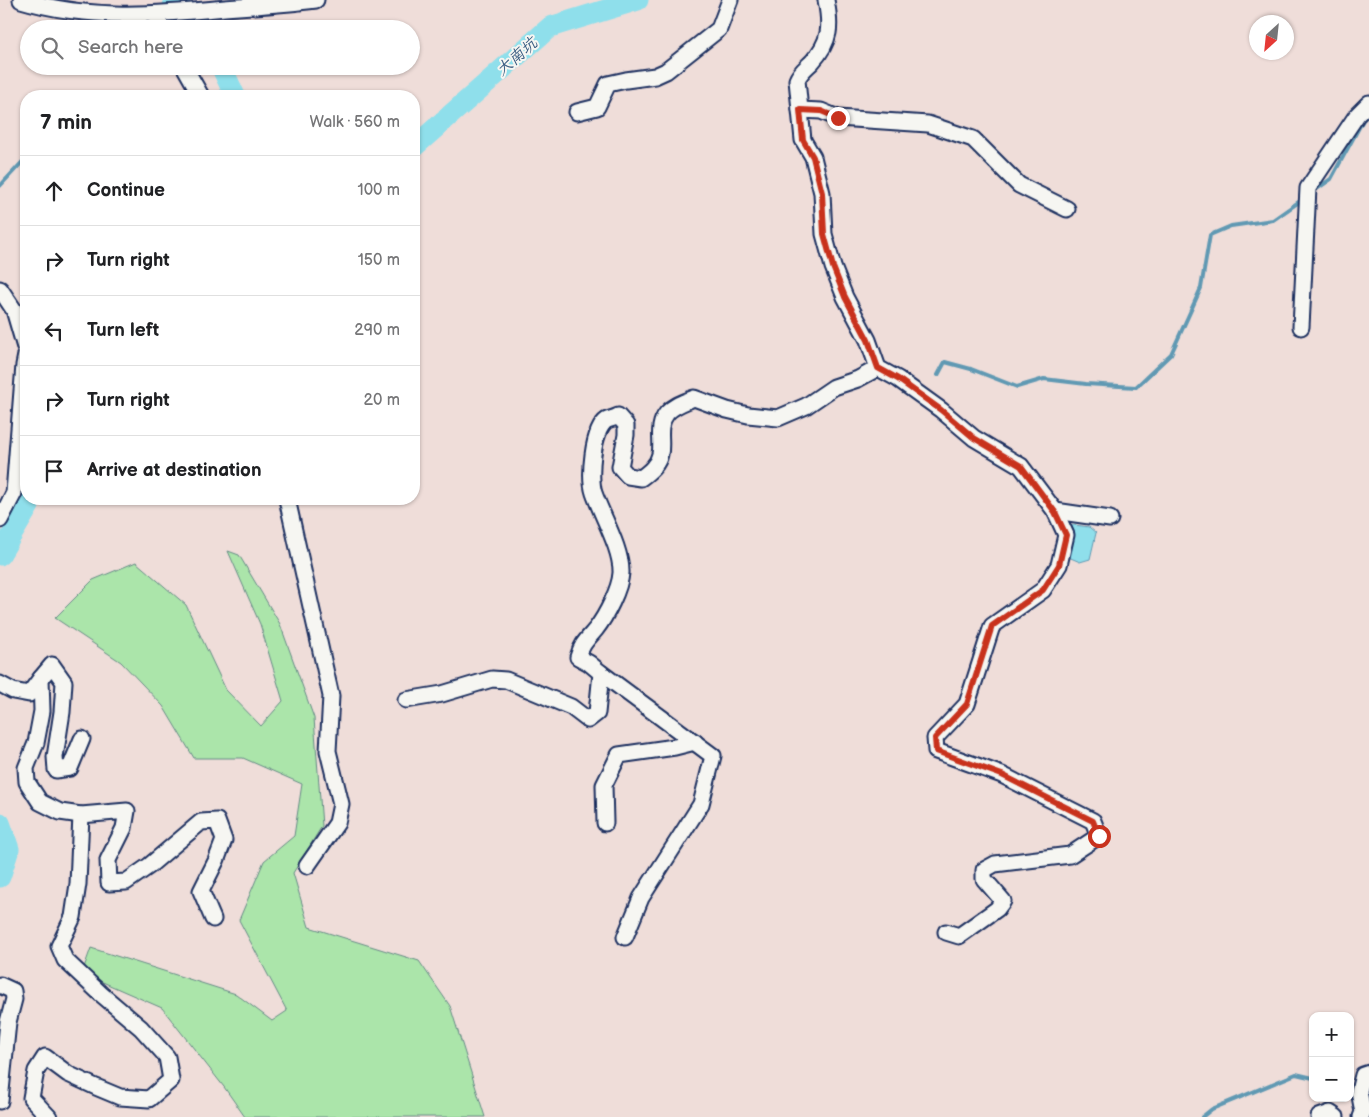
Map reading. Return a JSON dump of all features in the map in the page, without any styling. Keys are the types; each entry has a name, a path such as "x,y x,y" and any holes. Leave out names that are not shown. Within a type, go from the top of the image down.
{"street":[{"path":"21,0 40,6 94,14 161,19 204,10 316,0"},
{"path":"577,112 596,107 608,84 655,76 666,71 719,29 730,0"},
{"path":"826,0 830,29 824,45 800,73 797,80 803,140 813,157 822,193 824,234 833,267 845,297 868,340 878,368 898,379 941,410 974,438 1021,466 1055,512 1066,535 1059,565 1043,590 992,626 967,704 935,738 936,751 1002,775 1093,821 1099,836 1070,855 995,864 984,870 984,878 1002,901 997,909 959,936 946,932"},
{"path":"189,75 198,90"},
{"path":"1301,327 1308,188 1357,115 1369,103"},
{"path":"800,110 821,111 838,118 928,124 973,139 1019,185 1067,209"},
{"path":"0,289 14,310 20,330"},
{"path":"625,938 641,898 701,804 713,756 578,657 581,645 597,628 614,598 621,574 619,557 593,491 593,456 597,436 606,421 618,416 626,425 620,467 628,476 641,478 652,470 660,455 660,430 667,413 678,405 694,398 727,410 748,415 778,418 806,406 834,387 858,380 878,368"},
{"path":"0,520 14,492 20,416"},
{"path":"287,505 331,696 328,751 341,804 337,823 307,866"},
{"path":"1055,512 1110,519"},
{"path":"6,687 29,694 52,664 64,682 62,712 55,757 56,770 70,768 82,739"},
{"path":"406,700 442,694 492,679 506,680 571,707 588,720 597,713 600,673"},
{"path":"41,678 42,711 36,743 26,768 27,782 40,802 60,812 81,815 127,811 124,828 108,860 109,883 126,882 149,866 201,822 217,821 224,840 201,891 213,919"},
{"path":"605,823 604,784 619,755 675,747 695,742"},
{"path":"49,1117 31,1098 36,1071 45,1057 68,1074 120,1096 149,1099 171,1080 167,1057 141,1028 65,960 59,946 73,917 78,884 81,815"},
{"path":"0,985 13,991 14,999 8,1022 0,1101"},
{"path":"1362,1117 1363,1112 1359,1090 1363,1075 1369,1072"},
{"path":"1320,1117 1330,1113 1336,1117"}],"green space":[{"path":"228,551 239,555 280,624 314,718 322,826 293,873 309,927 419,961 450,1006 485,1117 245,1117 162,1008 82,973 91,948 236,994 272,1021 287,1011 239,920 264,861 294,836 302,784 243,758 194,758 163,706 121,662 55,618 93,580 136,562 186,605 226,690 261,726 283,701 260,624"}],"water":[{"path":"1067,524 1089,527 1096,533 1090,559 1080,562 1066,556"}],"waterway":[{"name":"大南坑","path":"173,0 194,20"},
{"name":"大南坑","path":"420,142 550,27 638,0"},
{"name":"大南坑","path":"225,75 232,90"},
{"path":"1311,193 1331,179 1363,120 1369,114"},
{"path":"0,186 20,164"},
{"path":"938,375 945,362 971,369 1017,387 1044,379 1136,387 1171,354 1201,288 1210,235 1231,226 1273,220 1303,199"},
{"path":"0,555 29,505"},
{"path":"0,823 9,849 0,877"},
{"path":"1202,1117 1212,1109 1296,1074 1309,1077"}],"route":[{"path":"838,118 821,111 800,110 803,140 813,157 822,193 824,234 833,267 845,297 868,340 878,368 898,379 941,410 974,438 1021,466 1055,512 1066,535 1059,565 1043,590 992,626 967,704 935,738 936,751 1002,775 1093,821 1099,836"}]}
